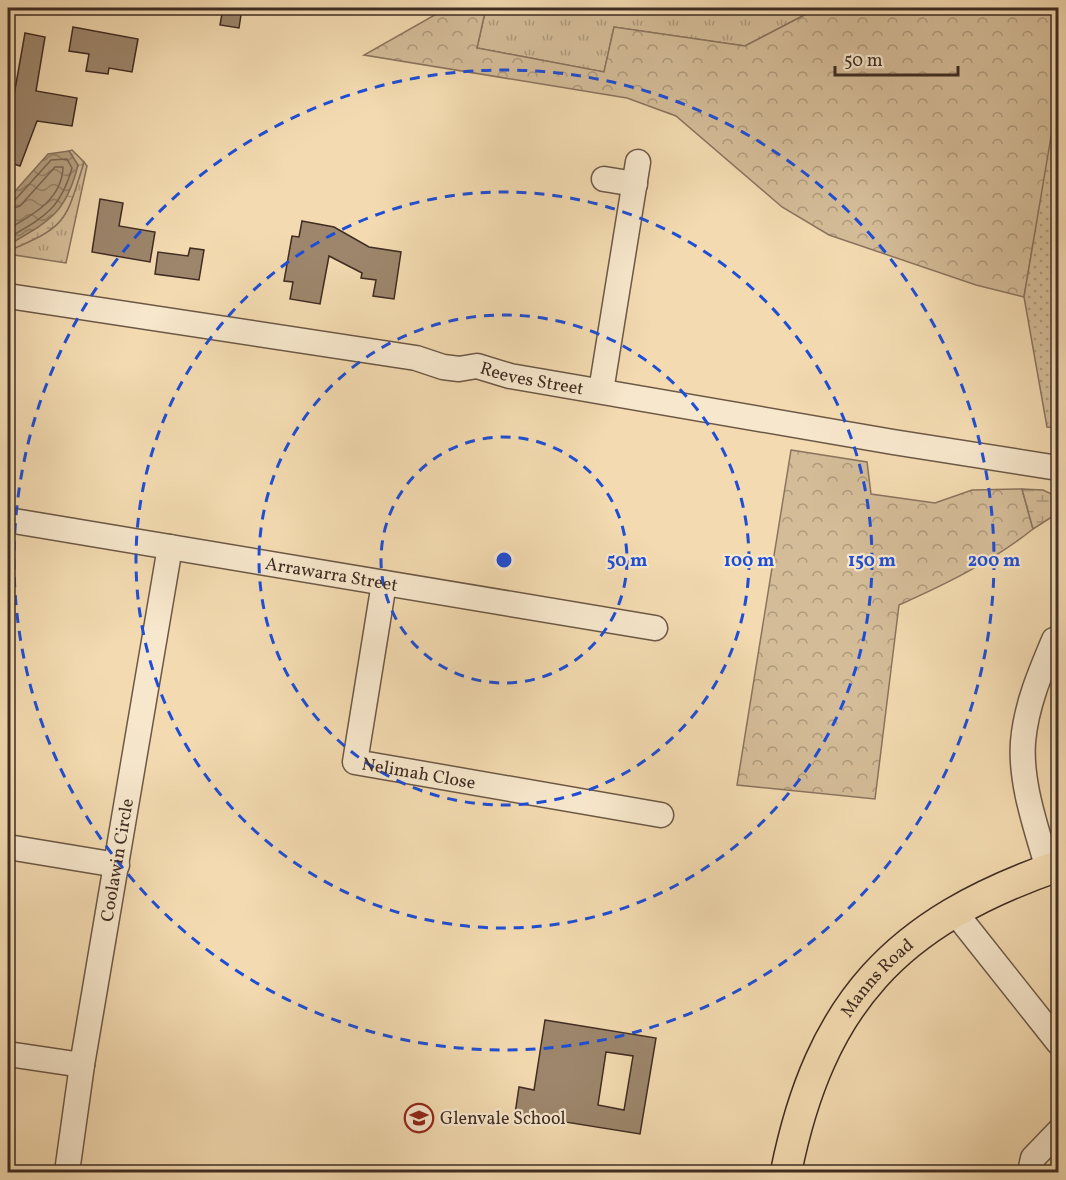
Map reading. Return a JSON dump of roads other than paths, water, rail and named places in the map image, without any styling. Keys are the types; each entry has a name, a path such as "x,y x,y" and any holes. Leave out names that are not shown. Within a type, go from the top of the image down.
{"main road":[{"name":"Manns Road","path":"786,1173 804,1098 820,1059 841,1021 871,981 889,961 921,933 954,911 988,893 1053,868"}],"street":[{"path":"601,392 637,173 603,179"},
{"name":"Reeves Street","path":"8,296 416,358 443,367 459,369 477,366 510,376 601,392 1059,468"},
{"name":"Arrawarra Street","path":"8,520 656,628"},
{"name":"Coolawin Circle","path":"67,1173 82,1065 170,548"},
{"name":"Nelimah Close","path":"384,583 355,762 661,815"},
{"path":"1053,868 1030,807 1023,743 1034,687 1054,640"},
{"path":"8,847 117,865"},
{"path":"954,911 1059,1042"},
{"path":"8,1054 82,1065"},
{"path":"1030,1173 1033,1158 1059,1132"}],"water":[{"path":"69,151 78,165 68,195 61,206 45,222 8,245 8,199 48,154"}],"place":[{"name":"Glenvale School","path":"419,1118"}]}
